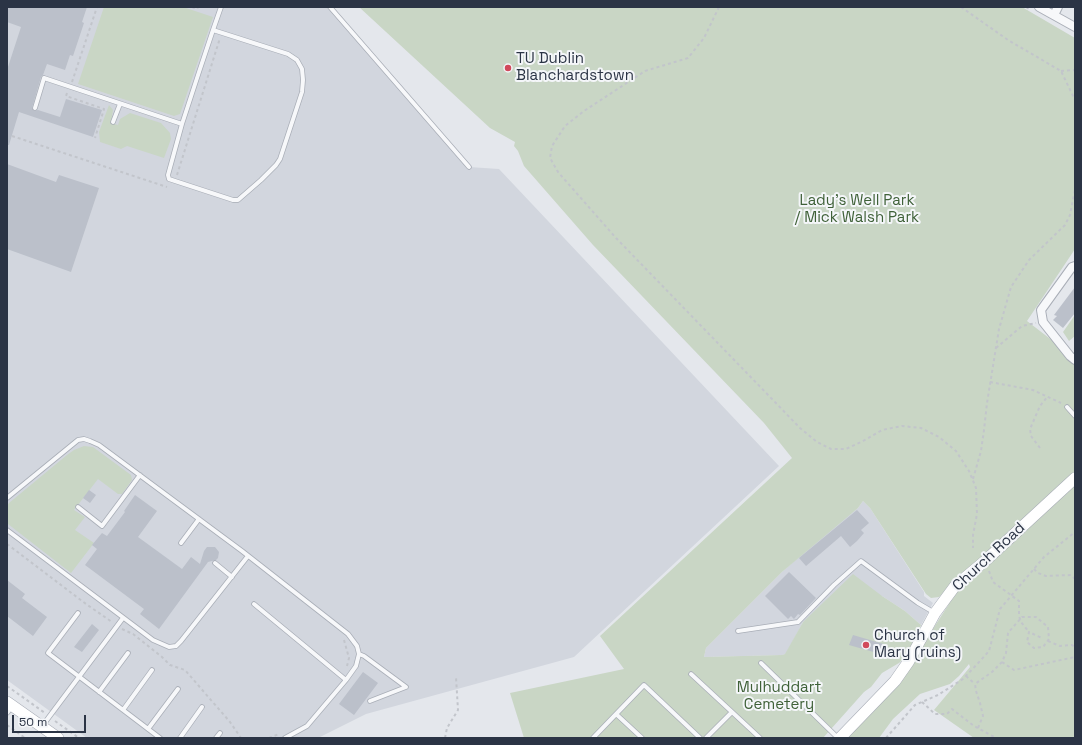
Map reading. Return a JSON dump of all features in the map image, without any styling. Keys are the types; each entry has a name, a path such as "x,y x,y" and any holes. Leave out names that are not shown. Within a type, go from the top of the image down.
{"street":[{"path":"1039,7 1075,27"},
{"path":"1054,15 1058,7"},
{"path":"1075,266 1072,267 1041,310 1043,322 1070,356 1075,360"},
{"name":"Church Road","path":"840,738 895,681 909,661 935,614 955,586 1075,478"},
{"path":"9,707 58,738"}],"lane":[{"path":"214,30 288,54 297,60 302,69 302,92 280,159 276,165 238,200 233,200 175,181 169,178 168,175 182,124 221,7"},
{"path":"330,7 469,167"},
{"path":"35,108 44,78 182,124"},
{"path":"113,122 120,104"},
{"path":"1067,407 1075,416"},
{"path":"7,498 78,440 84,438 99,445 140,475 248,556 348,634 357,646 359,654 356,666 308,726 285,738"},
{"path":"78,507 102,526 140,475"},
{"path":"181,543 199,519"},
{"path":"7,530 153,640 169,647 176,646 181,641 248,556"},
{"path":"738,631 798,622 834,585 861,561 935,614"},
{"path":"215,563 232,577"},
{"path":"254,604 346,680"},
{"path":"78,613 48,653 160,738"},
{"path":"41,727 123,618"},
{"path":"99,692 128,653"},
{"path":"359,654 364,656 406,687 370,701"},
{"path":"761,663 840,738"},
{"path":"123,710 152,670"},
{"path":"691,674 760,738"},
{"path":"593,738 644,685 700,738"},
{"path":"148,729 178,689"},
{"path":"180,738 202,707"},
{"path":"706,738 732,712"},
{"path":"616,714 642,738"},
{"path":"216,738 220,733"}],"path":[{"path":"95,138 104,109 66,96 68,86 70,82 72,82 97,7"},
{"path":"192,7 197,9 198,7"},
{"path":"719,7 704,38 688,58 645,71 584,111 566,126 552,146 550,158 558,172 616,238 800,428 817,442 831,449 846,449 882,430 902,426 921,428 939,437 956,451 969,471 976,488 977,514 973,536 973,548"},
{"path":"962,7 1008,40 1061,71 1075,100"},
{"path":"12,136 173,188 222,32"},
{"path":"1061,71 1075,70"},
{"path":"973,480 981,451 999,329 1011,287 1029,260 1065,225 1070,215 1075,189"},
{"path":"996,348 1022,326 1043,322"},
{"path":"990,382 1033,390 1048,396 1067,407"},
{"path":"1040,448 1031,436 1030,429 1040,406 1048,396"},
{"path":"886,738 916,705 938,695 966,676 989,651 1000,609 1044,557 1075,532"},
{"path":"7,544 86,604 117,626 133,634 170,665 185,670 230,722 241,738"},
{"path":"984,561 993,582 1019,601 1021,622 1029,632 1042,638"},
{"path":"1034,569 1038,573 1046,576 1071,575 1075,579"},
{"path":"975,684 992,672 1002,662 1006,653 1008,633 1022,617 1036,617 1048,627 1049,639 1043,647 1034,648 1027,642 1029,632"},
{"path":"341,676 346,669 349,658 344,641 348,634"},
{"path":"1048,641 1060,646 1072,645 1075,648"},
{"path":"1002,662 1014,670 1075,657"},
{"path":"966,676 975,684 980,703 983,716 978,728"},
{"path":"445,738 447,728 458,710 456,677"},
{"path":"922,702 935,714 947,714 952,709 978,728 996,738"},
{"path":"7,724 25,738"},
{"path":"269,738 283,732"}],"shaded area":[{"path":"7,7 330,7 469,167 499,169 779,466 574,657 366,714 318,738 87,738 7,680"},
{"path":"863,501 870,508 924,592 924,596 933,603 921,625 905,611 882,596 803,622 786,654 704,657 706,648 782,572 836,524 858,508"}],"green space":[{"path":"104,7 183,7 213,17 180,114 174,116 78,84"},
{"name":"Lady's Well Park / Mick Walsh Park","path":"359,7 1022,7 1075,38 1075,249 1027,321 1075,358 1075,738 974,738 934,710 970,667 969,664 950,684 920,694 893,719 879,738 846,738 929,635 949,604 945,591 939,597 931,598 926,594 870,508 863,501 858,508 782,572 706,648 704,657 785,654 803,622 853,574 905,611 921,625 909,653 899,663 882,673 871,687 864,692 823,738 524,738 510,693 624,669 600,636 792,458 764,423 593,245 524,166 518,151 514,146 515,142 490,128"},
{"path":"109,105 113,110 111,123 118,125 120,119 130,113 161,123 170,133 171,139 164,158 127,146 121,149 100,142 99,132"},
{"path":"1075,315 1075,336 1069,341 1063,332"},
{"path":"84,446 93,447 131,475 132,480 122,494 118,494 98,479 74,510 85,517 75,530 94,543 71,573 8,524 7,506 67,455"}],"building":[{"path":"7,7 87,7 82,22 84,23 73,56 70,55 65,70 47,64 41,77 32,108 34,111 38,110 60,117 66,99 102,110 93,137 19,112 9,145 7,145 7,70 21,27 7,22"},
{"path":"7,164 56,182 59,175 99,188 71,272 7,249"},
{"path":"1075,287 1075,313 1063,328 1053,320 1057,316 1054,315"},
{"path":"89,490 96,495 90,503 83,498"},
{"path":"135,495 157,511 138,537 182,569 191,557 200,564 204,551 207,547 215,547 219,552 218,558 208,562 159,629 140,614 144,609 85,565 97,549 92,545 102,533 107,536 125,512 124,511"},
{"path":"857,510 869,523 861,530 864,533 857,541 850,547 841,536 806,566 799,558"},
{"path":"789,572 816,598 800,615 798,614 794,619 791,616 788,619 765,596"},
{"path":"7,580 25,594 22,598 47,617 33,636 7,616"},
{"path":"92,624 99,630 82,652 74,647"},
{"name":"Church of Mary (ruins)","path":"853,635 887,645 884,655 849,645"},
{"path":"363,672 378,683 354,715 339,704"}],"place":[{"name":"TU Dublin Blanchardstown","path":"508,68"},
{"name":"Church of Mary (ruins)","path":"866,645"}],"park label":[{"name":"Mulhuddart Cemetery","path":"779,696"}]}
